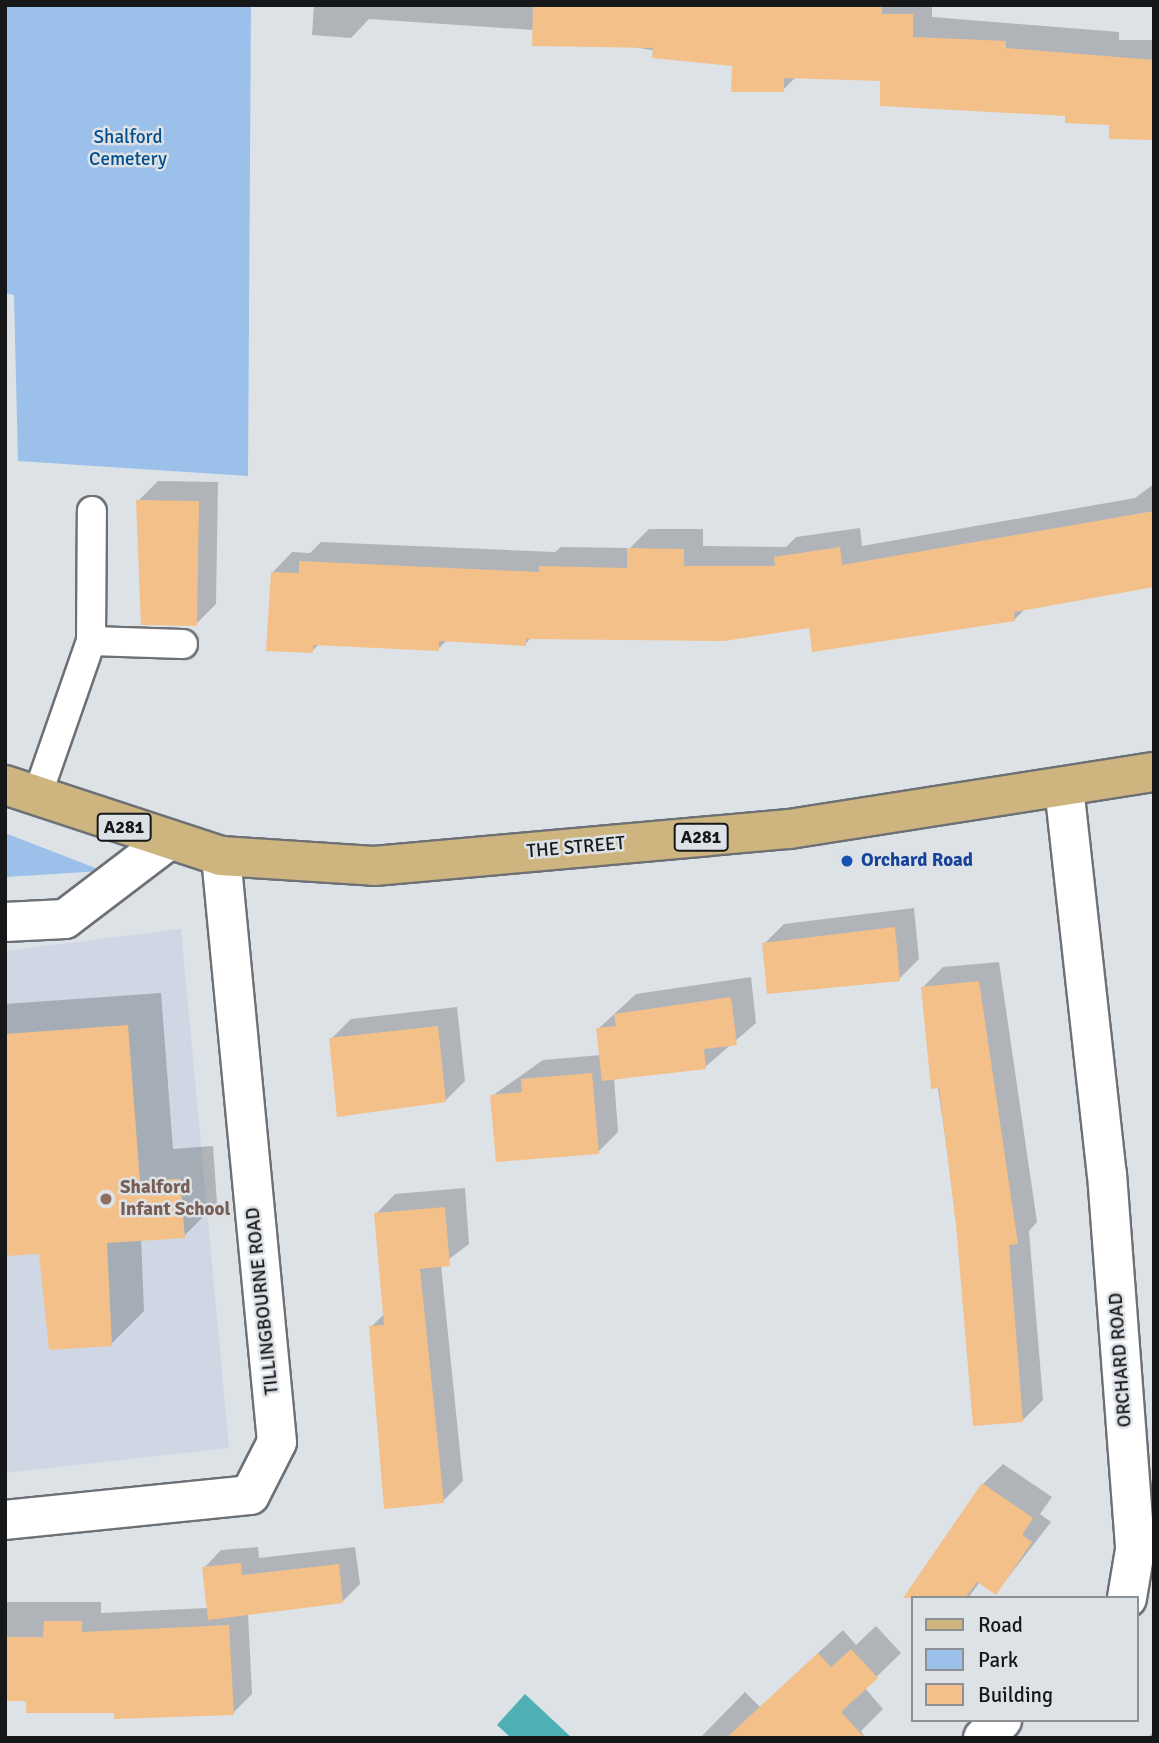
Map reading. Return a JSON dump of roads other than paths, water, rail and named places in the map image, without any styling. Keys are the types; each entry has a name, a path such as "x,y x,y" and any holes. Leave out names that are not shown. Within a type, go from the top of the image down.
{"main road":[{"name":"THE STREET","path":"21,791 166,842 221,856 374,866 789,829 1154,772"}],"street":[{"name":"ORCHARD ROAD","path":"1063,787 1107,1174 1135,1550 1127,1596"},
{"path":"5,922 65,919 166,842"},
{"name":"TILLINGBOURNE ROAD","path":"5,1520 250,1495 277,1442 221,856"},
{"path":"983,1738 1000,1722"}],"lane":[{"path":"21,791 91,641 92,511"},
{"path":"91,641 183,644"}],"place":[{"name":"Orchard Road","path":"847,861"},
{"name":"Shalford Infant School","path":"106,1199"}],"park label":[{"name":"Shalford Cemetery","path":"128,149"}]}
